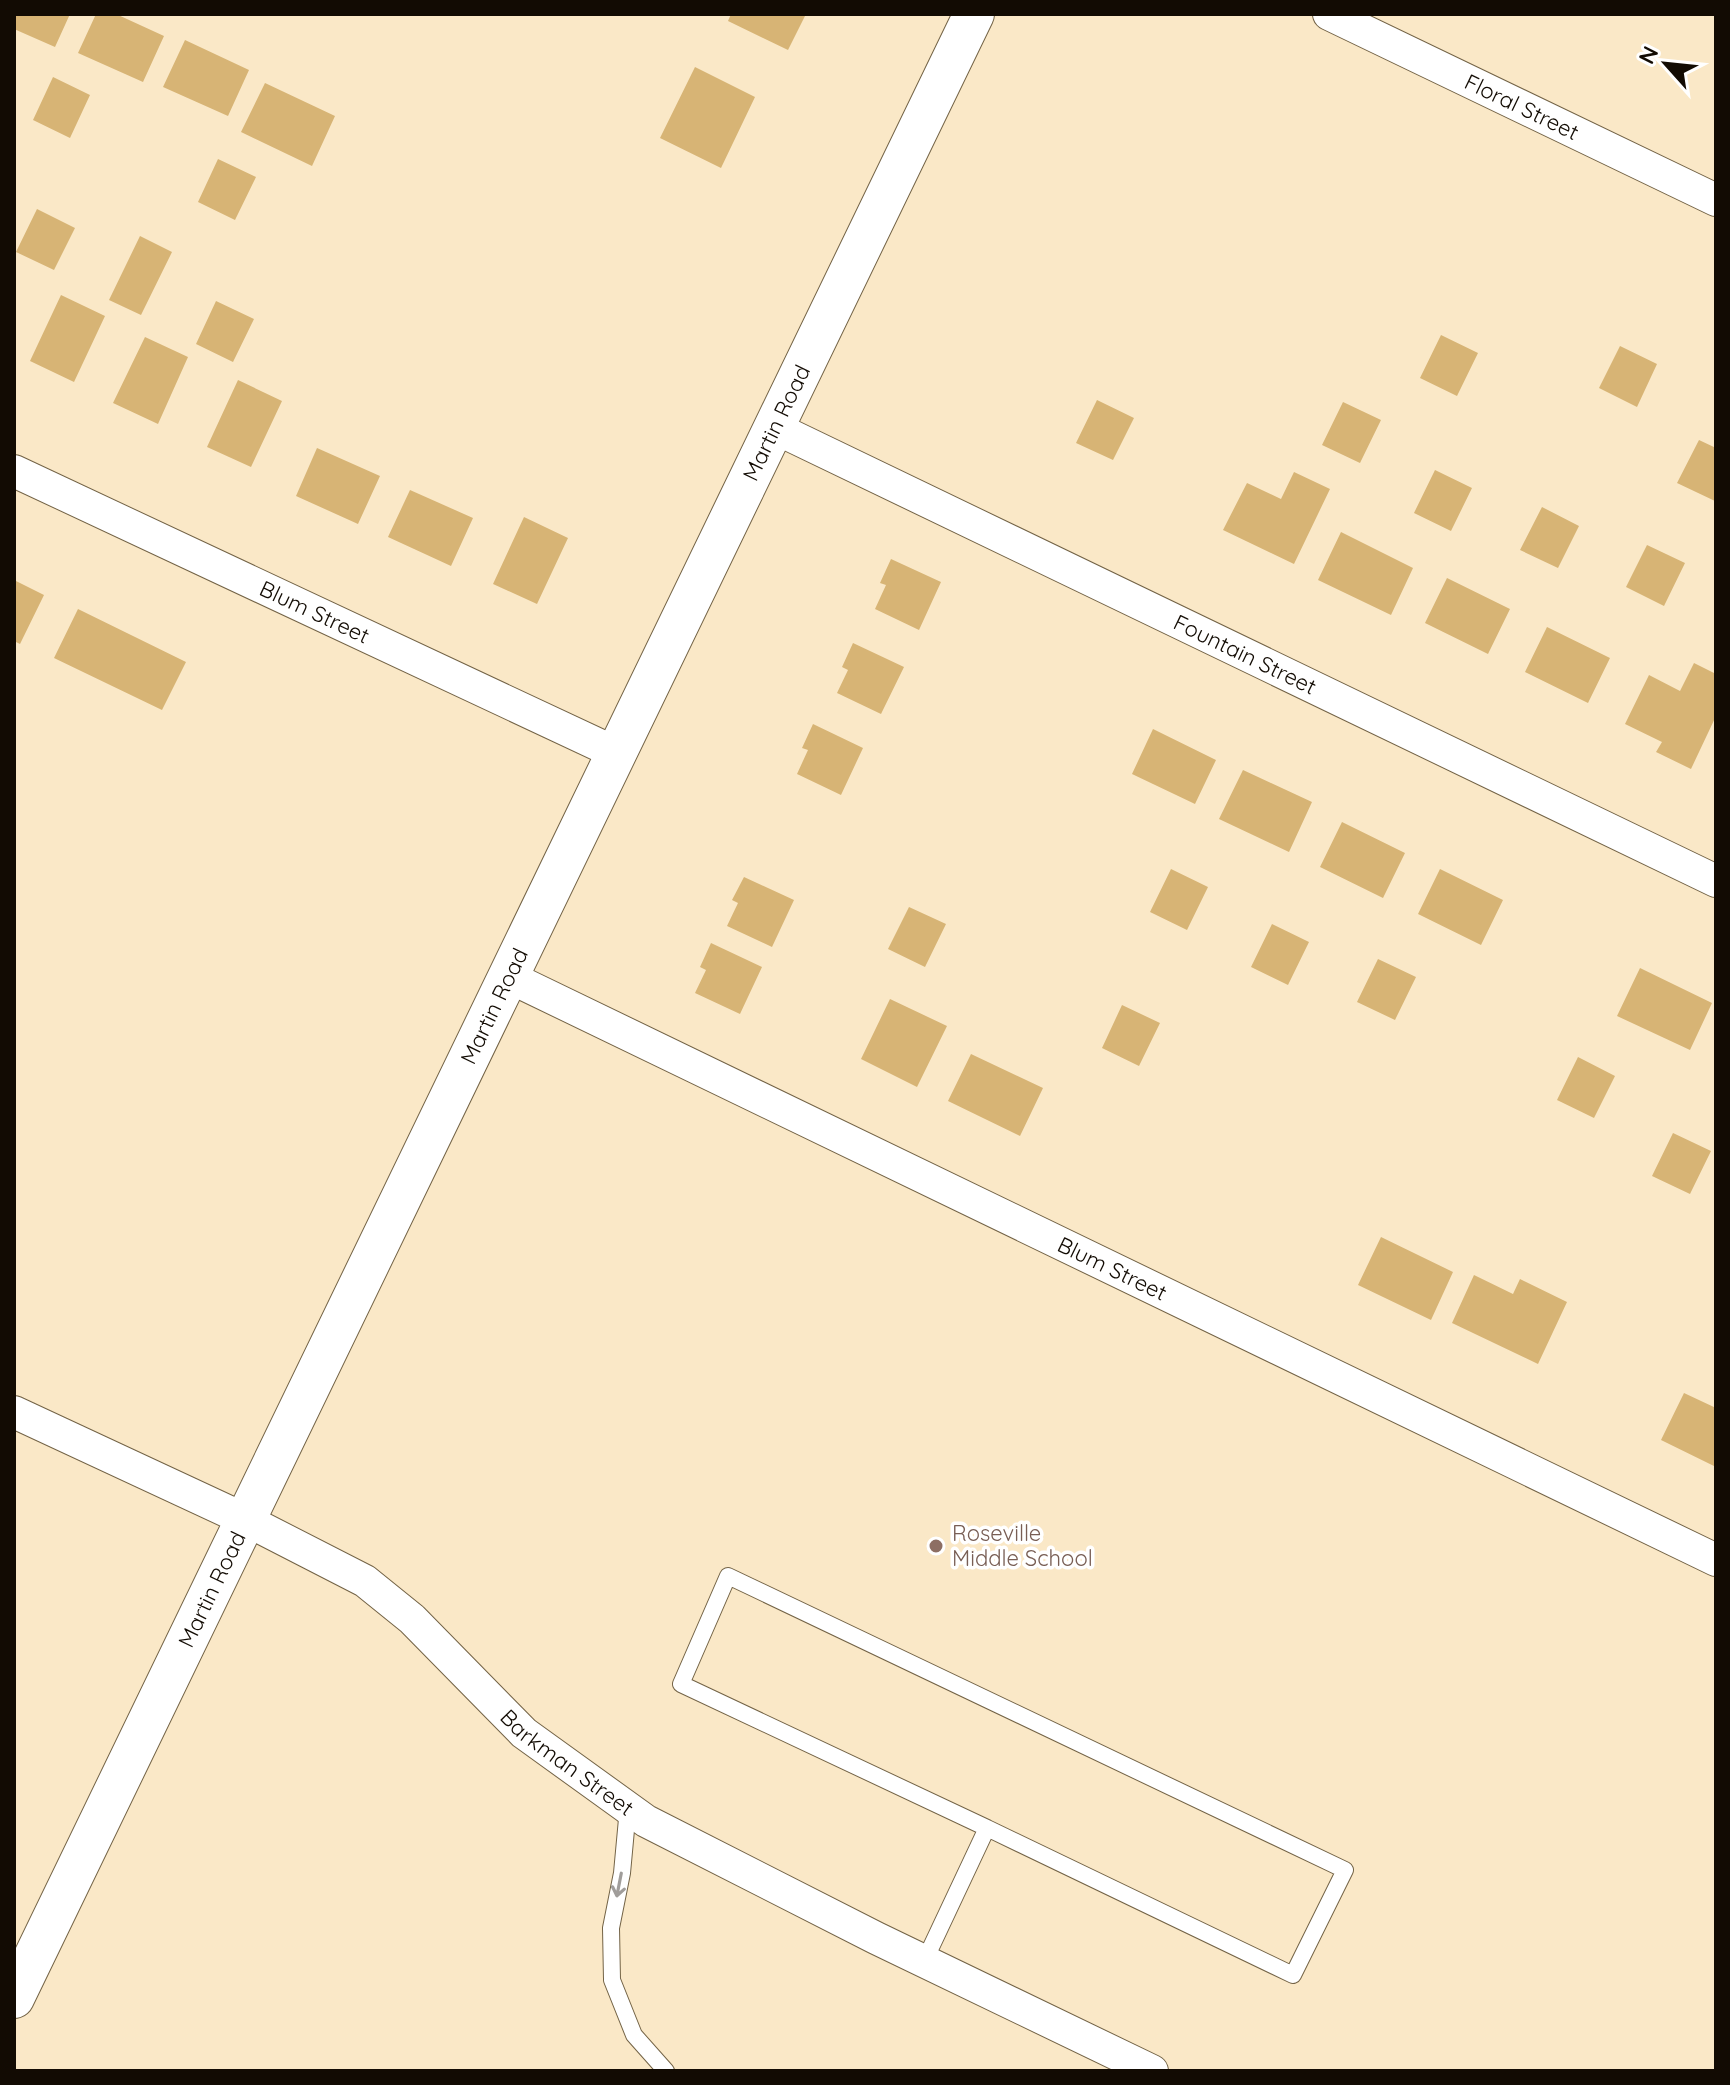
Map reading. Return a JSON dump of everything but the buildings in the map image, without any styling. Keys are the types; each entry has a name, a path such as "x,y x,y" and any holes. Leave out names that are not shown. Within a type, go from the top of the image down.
{"street":[{"name":"Martin Road","path":"14,1998 974,14"},
{"name":"Floral Street","path":"1329,14 1716,200"},
{"name":"Fountain Street","path":"773,427 1716,881"},
{"name":"Blum Street","path":"14,471 616,753"},
{"name":"Blum Street","path":"509,977 1716,1560"},
{"name":"Barkman Street","path":"14,1412 244,1519 365,1581 412,1619 524,1733 646,1821 924,1962 1152,2071"}],"lane":[{"path":"728,1576 1345,1870 1293,1975 987,1828 681,1684 728,1576"},
{"path":"628,1808 622,1873 611,1928 612,1980 634,2035 666,2071"},
{"path":"924,1962 987,1828"}],"place":[{"name":"Roseville Middle School","path":"936,1546"}]}
